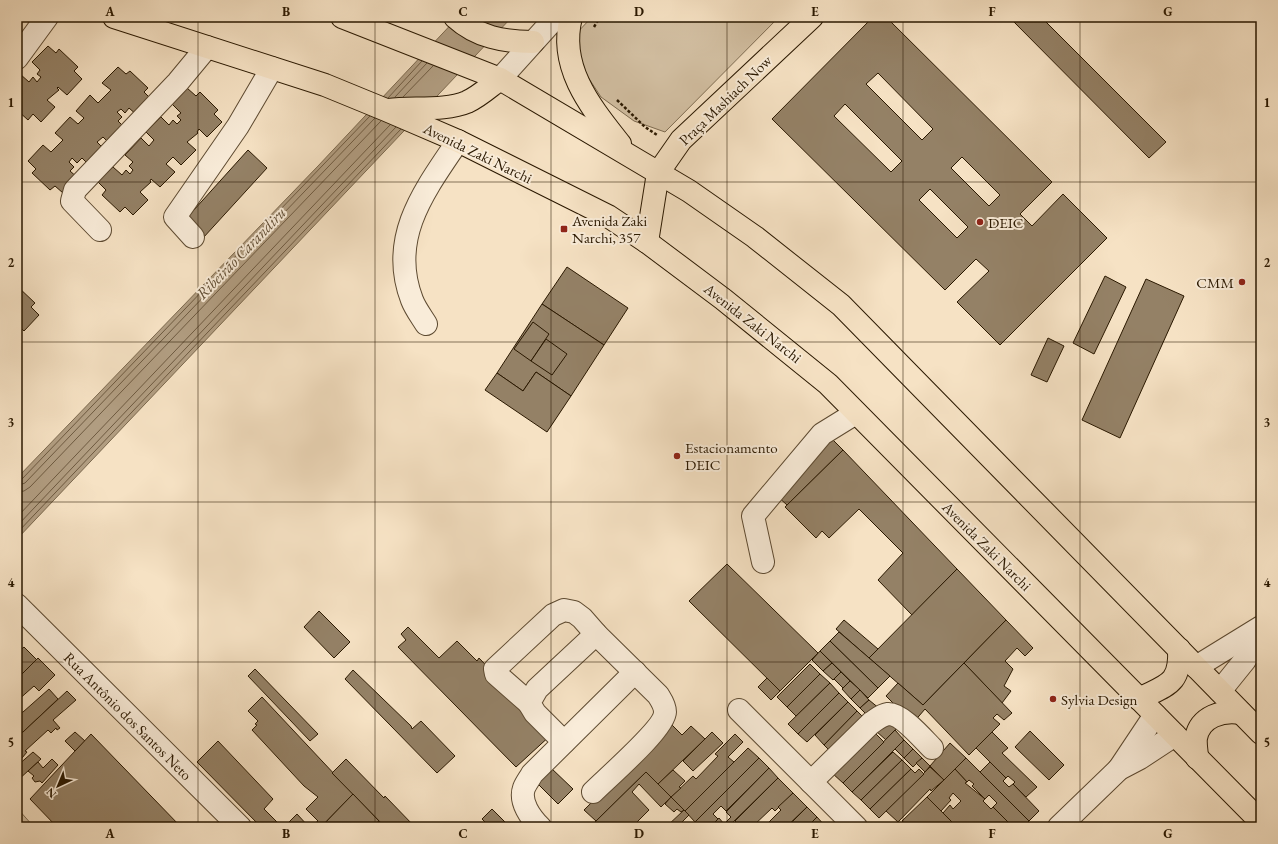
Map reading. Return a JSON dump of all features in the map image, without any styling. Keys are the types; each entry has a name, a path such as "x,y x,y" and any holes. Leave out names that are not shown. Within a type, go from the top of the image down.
{"main road":[{"name":"Avenida Zaki Narchi","path":"114,17 325,85 386,110 450,138 608,216 647,242 723,299 828,384 1261,822"},
{"path":"342,17 478,70 498,80 628,154 688,191 755,237 841,305 1261,733"},
{"path":"455,17 466,27 484,36 525,42"},
{"path":"571,17 569,26 569,53 577,83 590,107 628,154"},
{"name":"Praça Mashiach Now","path":"647,242 658,173 681,140 812,17"},
{"path":"386,110 448,106 466,102 483,93 498,80"},
{"path":"1139,699 1164,688 1172,681 1180,664 1178,649"},
{"path":"1197,758 1196,738 1205,722 1212,716 1222,712 1241,713"}],"street":[{"path":"17,58 47,17"},
{"path":"498,80 525,42 556,17"},
{"path":"100,230 72,201 76,190 178,82 206,47"},
{"path":"193,236 175,217 238,126 272,68"},
{"path":"426,324 412,302 405,278 403,254 409,228 450,138"},
{"path":"763,562 753,516 822,434 856,413"},
{"name":"Rua Antônio dos Santos Neto","path":"17,605 240,827"},
{"path":"564,742 535,713 529,703 496,674 495,669 548,619 564,610 574,612 582,618 596,634 658,695 663,703 665,712 659,727 593,792"},
{"path":"1196,667 1261,627"},
{"path":"1220,691 1245,660 1261,631"},
{"path":"529,703 537,689 596,634"},
{"path":"540,827 524,805 524,788 532,774 635,672"},
{"path":"739,710 856,827"},
{"path":"811,782 871,723 879,717 888,714 904,722 932,748"},
{"path":"1059,827 1119,769 1154,715"},
{"path":"1119,769 1140,758 1175,735"}],"path":[{"path":"592,30 600,17"},
{"path":"614,97 645,127 657,136"}],"shaded area":[{"path":"592,17 779,17 665,132 634,121 601,97 584,71 572,38"},
{"path":"17,808 34,827 17,827"}],"water":[{"name":"Ribeirão Carandiru","path":"458,17 512,17 17,539 17,478 318,166"}],"building":[{"path":"873,17 886,17 1052,182 1020,214 1032,226 1063,194 1107,238 1000,345 957,302 989,271 976,259 945,290 772,119","holes":["878,73 933,129 922,140 866,84","845,104 902,161 891,172 834,116","962,157 1000,195 989,206 951,168","930,189 968,227 957,238 919,200"]},
{"path":"1009,17 1041,17 1166,142 1149,158"},
{"path":"48,46 56,53 59,49 78,67 74,71 82,79 67,95 58,87 57,88 59,90 47,100 55,107 41,122 33,114 28,120 17,110 17,77 20,74 29,82 33,77 37,82 41,77 37,74 40,70 32,62"},
{"path":"118,67 126,74 130,71 148,88 144,92 152,100 138,116 129,108 125,113 121,109 117,112 122,117 118,121 125,128 110,144 103,137 97,142 105,150 90,166 82,158 77,163 72,158 69,162 74,167 70,171 78,178 63,193 55,186 50,190 32,173 36,169 28,161 43,145 51,152 63,140 55,133 70,117 78,124 84,118 76,111 90,95 98,103 111,90 102,83"},
{"path":"187,88 196,96 200,92 218,110 214,114 222,122 207,137 199,129 197,132 198,133 187,142 196,150 181,165 173,157 166,164 175,172 160,187 151,179 151,182 140,192 148,200 133,215 125,207 120,212 102,195 106,190 98,182 113,167 122,175 126,170 130,174 133,170 129,166 133,162 125,155 141,138 149,146 154,140 146,132 161,117 169,125 173,120 177,124 181,120 177,116 181,113 172,104"},
{"path":"248,150 267,168 203,238 184,221"},
{"path":"567,267 628,308 604,345 542,304"},
{"path":"1105,276 1126,287 1094,354 1073,343"},
{"path":"1146,279 1184,296 1120,438 1082,420"},
{"path":"17,286 35,303 31,307 39,315 24,331 17,324"},
{"path":"542,304 604,345 571,396 536,372 523,391 497,373"},
{"path":"533,322 549,334 531,361 514,349"},
{"path":"1048,338 1064,346 1047,382 1031,375"},
{"path":"546,339 567,354 552,375 531,361"},
{"path":"536,372 571,396 547,432 485,390 497,373 523,391"},
{"path":"829,436 843,450 787,505 776,495"},
{"path":"843,450 957,569 912,615 878,580 903,553 859,509 829,538 822,531 816,538 785,507"},
{"path":"727,564 818,653 780,691 689,601"},
{"path":"957,569 1006,620 923,705 869,658"},
{"path":"319,611 350,642 334,658 304,627"},
{"path":"844,620 878,649 869,658 836,629"},
{"path":"1006,620 1033,648 1025,656 1017,648 1005,661 1013,669 1004,686 1011,691 1002,703 964,663"},
{"path":"408,627 439,658 457,641 477,661 479,658 552,734 516,767 398,647 406,640 401,634"},
{"path":"839,632 890,676 878,688 830,641"},
{"path":"830,641 878,688 868,698 820,651"},
{"path":"24,647 37,660 17,679 17,653"},
{"path":"820,651 832,663 823,671 812,660"},
{"path":"38,658 55,675 39,691 34,686 17,701 17,679"},
{"path":"832,663 841,672 833,680 823,671"},
{"path":"964,663 1012,713 1004,720 997,714 993,718 1000,724 969,755 925,709 913,723 886,696 898,683 923,705"},
{"path":"810,664 820,674 787,707 777,697"},
{"path":"255,669 318,734 310,741 248,676"},
{"path":"353,670 411,726 412,729 421,721 455,756 437,773 345,679"},
{"path":"841,672 850,681 843,688 834,679"},
{"path":"820,674 830,683 796,716 787,707"},
{"path":"767,678 780,691 771,700 758,687"},
{"path":"850,681 860,690 851,699 842,689"},
{"path":"830,683 839,693 798,734 788,724"},
{"path":"49,689 58,699 23,732 17,735 17,714 23,712"},
{"path":"860,690 869,700 860,708 851,699"},
{"path":"67,691 76,700 53,720 60,728 57,730 56,728 51,733 48,730 25,751 27,752 17,764 17,735 23,732"},
{"path":"839,693 848,702 807,742 798,734"},
{"path":"262,697 353,794 321,827 317,827 314,824 318,821 306,809 318,797 304,786 252,730 257,725 255,724 258,721 248,711"},
{"path":"869,700 880,709 870,718 860,708"},
{"path":"848,702 857,711 824,745 815,735"},
{"path":"857,711 867,721 833,754 824,745"},
{"path":"886,718 897,728 886,740 876,731"},
{"path":"671,724 682,735 691,726 705,739 658,784 646,772 596,821 584,810"},
{"path":"895,730 904,740 852,792 843,783"},
{"path":"873,731 884,742 843,783 832,773"},
{"path":"1030,731 1064,765 1049,780 1015,747"},
{"path":"75,732 85,741 75,751 65,741"},
{"path":"712,732 723,743 693,771 683,761"},
{"path":"992,732 1008,748 1002,753 1037,787 1026,797 1013,784 1015,782 1008,776 1006,778 976,748"},
{"path":"91,734 181,827 57,827 30,799"},
{"path":"735,734 743,742 728,757 734,762 685,811 671,797 693,776 696,779 718,756 715,754"},
{"path":"904,740 913,749 904,758 895,749"},
{"path":"218,741 273,799 264,809 282,827 261,827 197,762"},
{"path":"950,743 966,758 944,780 930,766"},
{"path":"748,748 759,758 695,822 685,811"},
{"path":"913,749 922,758 913,767 904,758"},
{"path":"33,752 41,759 17,781 17,766"},
{"path":"893,752 902,760 861,800 852,792"},
{"path":"759,758 769,768 726,811 721,806 713,814 718,819 710,827 700,827 695,822"},
{"path":"922,758 930,766 925,772 916,763"},
{"path":"966,758 1029,821 1023,827 1013,827 993,807 997,803 989,795 985,799 972,786 974,784 969,780 967,782 955,769"},
{"path":"52,759 58,765 42,783 40,781 35,782 32,778 34,776 28,771 38,762 43,768"},
{"path":"346,759 415,827 385,827 332,773"},
{"path":"902,760 911,769 870,809 861,800"},
{"path":"990,762 1006,778 1003,781 1009,787 1013,784 1039,811 1029,821 980,772"},
{"path":"550,767 573,789 558,804 536,782"},
{"path":"930,767 944,780 931,791 930,789 898,822 886,811"},
{"path":"769,768 778,778 728,827 710,827 719,818 724,824 731,817 726,812"},
{"path":"911,769 915,773 919,769 924,774 879,818 870,809"},
{"path":"955,769 967,782 965,783 985,799 983,801 991,809 993,807 1013,827 957,827 943,813 950,805 953,809 961,801 953,793 949,798 951,800 941,811 927,797"},
{"path":"673,770 685,781 679,787 681,788 671,797 658,784"},
{"path":"646,772 671,797 661,807 639,784 632,792 649,810 632,827 597,827 594,823"},
{"path":"778,778 793,793 775,811 772,808 752,827 741,827 735,821"},
{"path":"793,793 807,807 786,827 764,827 781,810 778,807"},
{"path":"353,794 379,821 372,827 321,827"},
{"path":"671,797 684,810 681,812 677,809 674,812 665,804"},
{"path":"927,797 957,827 908,827 902,821"},
{"path":"807,807 817,817 807,827 787,827"},
{"path":"492,809 505,822 500,827 480,827 485,822 482,819"},
{"path":"684,810 689,815 682,822 688,827 666,827"},
{"path":"297,814 309,827 284,827"},
{"path":"817,817 826,827 807,827"},
{"path":"379,821 385,827 372,827"},
{"path":"505,822 509,827 500,827"},
{"path":"696,822 700,827 691,827"}],"place":[{"name":"DEIC","path":"980,222"},
{"name":"Avenida Zaki Narchi, 357","path":"564,229"},
{"name":"CMM","path":"1242,282"},
{"name":"Estacionamento DEIC","path":"677,456"},
{"name":"Sylvia Design","path":"1053,699"}]}
